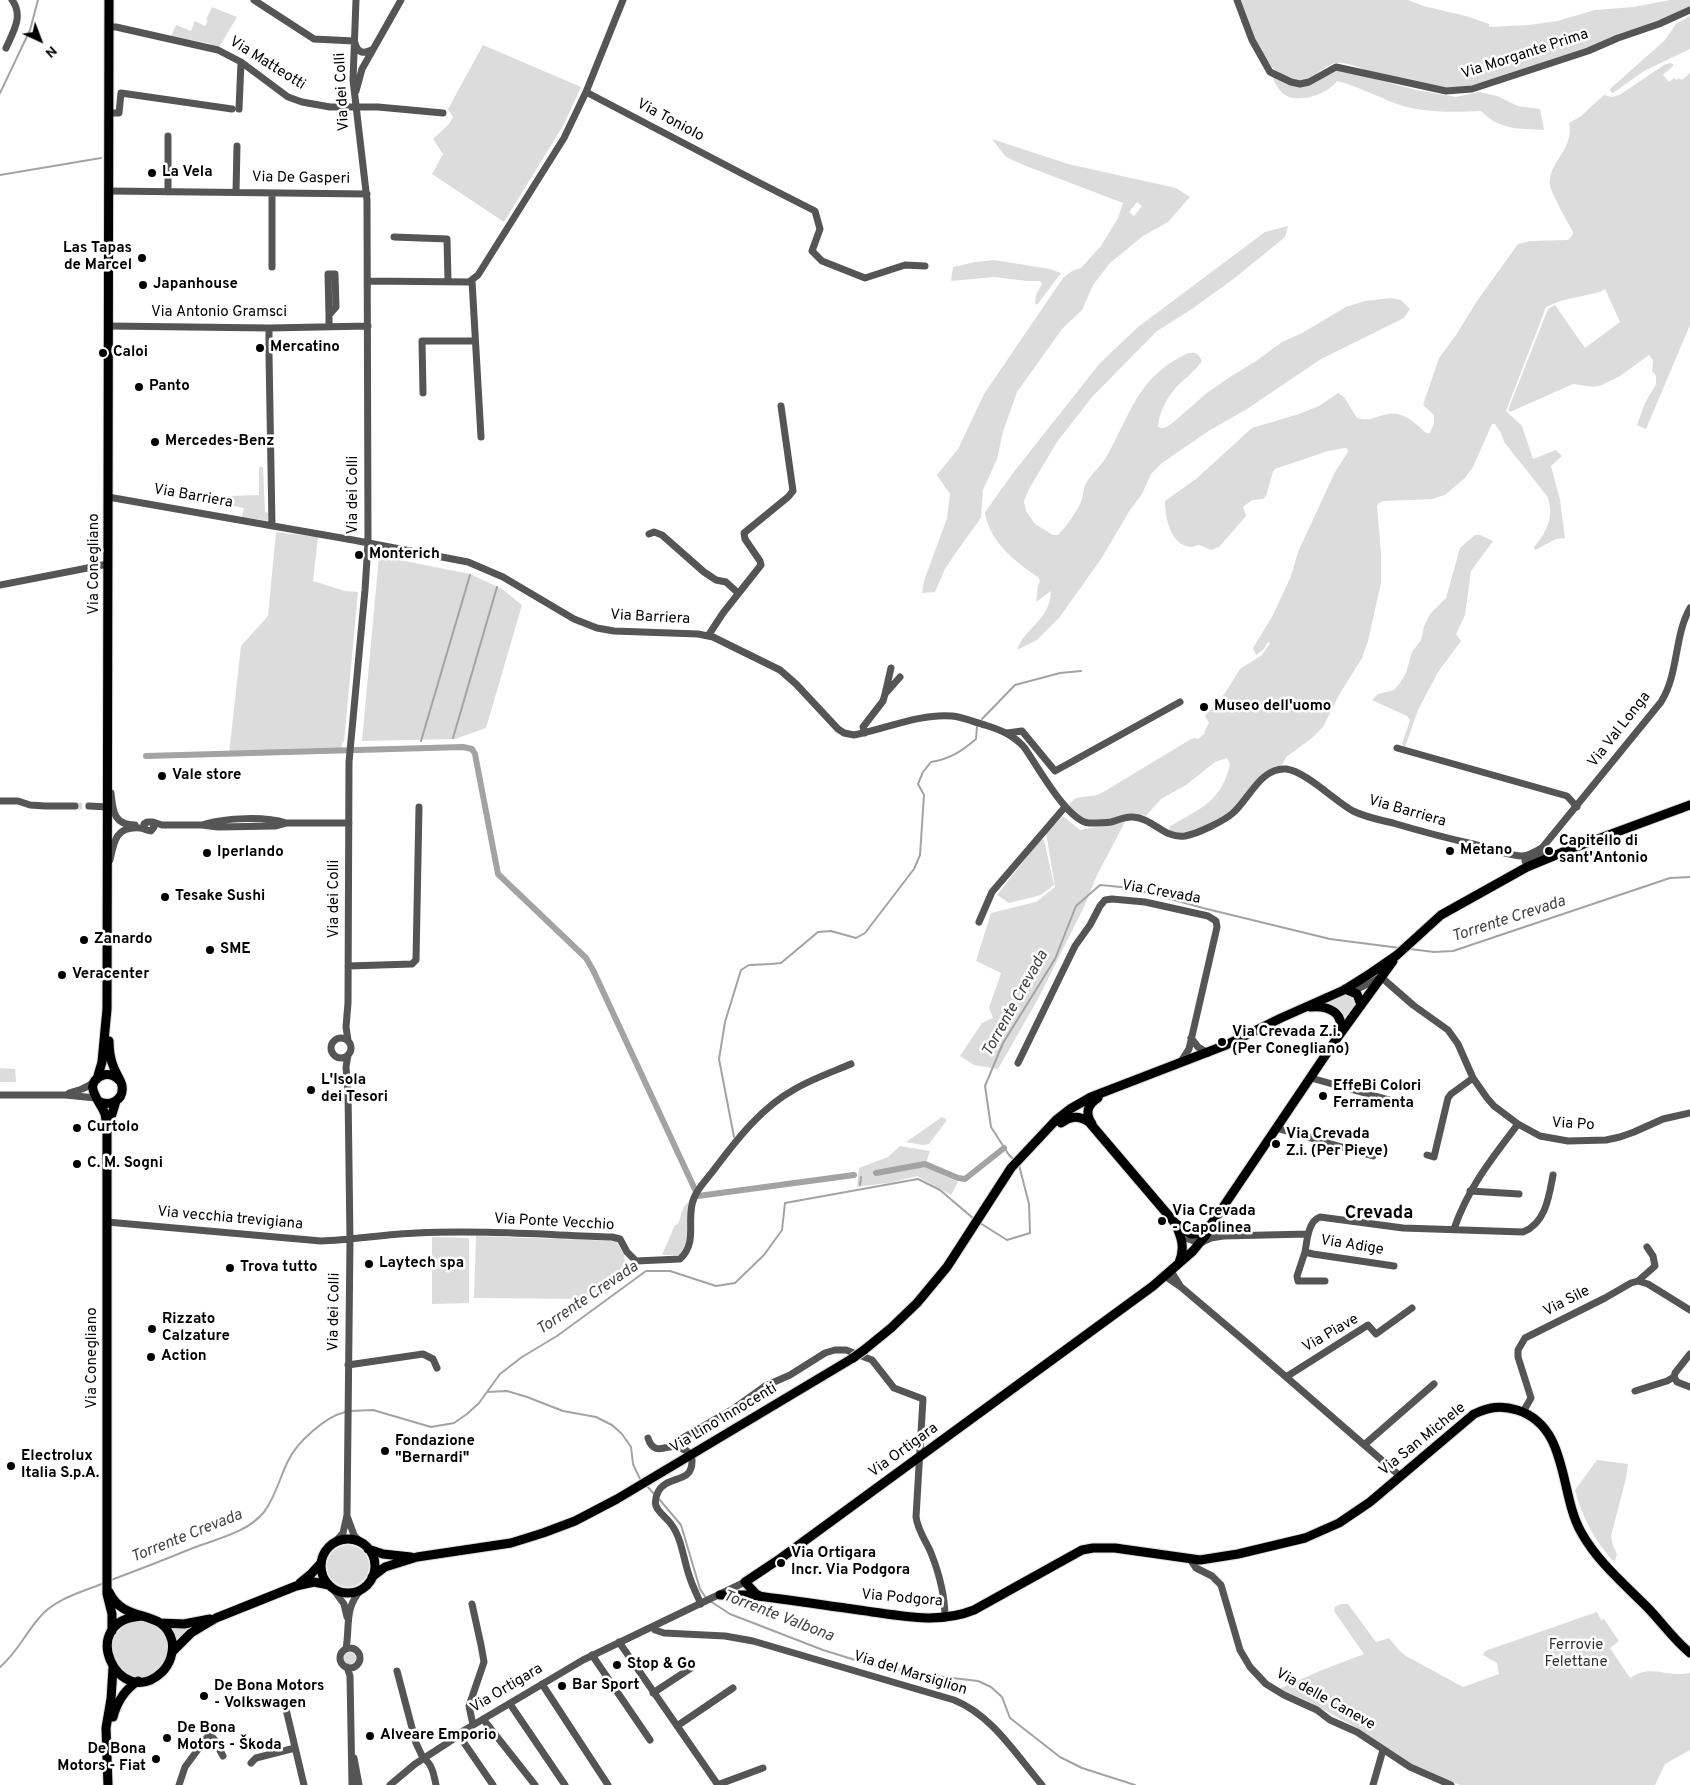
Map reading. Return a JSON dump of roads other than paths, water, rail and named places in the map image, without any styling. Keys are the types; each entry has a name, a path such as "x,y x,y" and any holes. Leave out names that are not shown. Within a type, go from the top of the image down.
{"main road":[{"name":"Via Conegliano","path":"109,0 107,1014 110,1058 119,1080"},
{"path":"1171,1271 1200,1243 1335,1041 1397,955 1411,941 1441,916 1525,861 1544,853 1690,806"},
{"path":"1035,1142 1056,1120 1070,1109 1091,1097 1208,1053 1304,1008 1350,990 1397,955"},
{"path":"1350,990 1359,997 1361,1005"},
{"path":"1304,1008 1322,1006 1334,1011 1340,1025 1340,1031 1335,1041"},
{"name":"Via Conegliano","path":"96,1081 102,1062 107,1014"},
{"path":"106,1074 119,1080 122,1094 116,1101 107,1104 97,1099 93,1091 96,1081 106,1074"},
{"path":"1123,1085 1094,1101 1089,1106 1088,1117 1095,1128 1175,1223 1186,1232 1196,1234 1205,1230 1217,1216"},
{"name":"Via Conegliano","path":"97,1099 105,1114 107,1129 107,1587 108,1602 112,1614 112,1631"},
{"name":"Via Conegliano","path":"107,1129 116,1101"},
{"path":"1035,1142 1072,1117 1084,1119 1095,1128"},
{"name":"Via Lino Innocenti","path":"372,1577 385,1567 416,1557 511,1543 575,1521 656,1477 853,1358 891,1328 917,1303 947,1266 1011,1168 1035,1142"},
{"path":"1171,1271 1182,1256 1183,1245 1175,1223"},
{"name":"Via Ortigara","path":"743,1583 1119,1312 1171,1271"},
{"name":"Via San Michele","path":"1115,1548 1190,1559 1217,1558 1304,1538 1322,1531 1356,1512 1474,1414 1497,1406 1509,1407 1533,1417 1550,1436 1556,1448 1580,1532 1593,1550 1681,1645 1690,1652"},
{"path":"172,1652 191,1634 216,1618 296,1586 314,1582 348,1593 362,1589 372,1577 374,1562 368,1549 360,1542 352,1539 343,1539 335,1542 325,1551 321,1563 296,1586"},
{"name":"Via Podgora","path":"718,1596 760,1596 929,1619 955,1617 974,1610 1082,1550 1115,1548"},
{"name":"Via Lino Innocenti","path":"368,1549 383,1554 416,1557"},
{"path":"321,1563 324,1578 331,1587"},
{"path":"743,1583 742,1590 746,1595"},
{"path":"743,1583 760,1596"},
{"path":"107,1587 118,1606 129,1612 152,1618 160,1623 172,1641 172,1652 164,1671 152,1679 138,1681 120,1675 113,1668 107,1650 108,1640 118,1624 125,1619 143,1616"},
{"path":"160,1623 184,1624 216,1618"},
{"path":"108,1785 106,1728 112,1699 113,1668"},
{"path":"108,1760 112,1721 116,1707 123,1694 138,1681"}],"street":[{"path":"6,48 18,20 17,9 12,0"},
{"path":"254,0 314,38 354,41 357,50 365,53 374,48"},
{"name":"Via dei Colli","path":"347,1515 350,1240 347,1079 348,1055 351,1048 348,1040 346,1020 348,1003 350,750 368,543 367,194 353,80 356,0"},
{"path":"355,98 362,69 401,0"},
{"path":"368,281 448,281 463,283 472,281 478,275 564,138 586,92 623,0"},
{"name":"Via Morgante Prima","path":"1237,0 1257,52 1270,72 1286,80 1300,84 1309,82 1336,67 1446,91 1472,89 1588,51 1690,10"},
{"name":"Via Matteotti","path":"109,27 218,50 241,62 288,97 302,102 320,105 378,107 443,113"},
{"path":"109,113 119,113 121,93 236,109 241,62"},
{"name":"Via Toniolo","path":"586,92 815,211 820,229 812,251 822,261 865,278 905,265 925,266"},
{"path":"168,136 168,192"},
{"name":"Via De Gasperi","path":"236,192 237,146"},
{"name":"Via De Gasperi","path":"109,191 367,194"},
{"path":"272,192 272,267"},
{"path":"394,237 447,239 448,281"},
{"path":"329,315 336,307 335,274 328,274 329,327"},
{"path":"472,281 481,437"},
{"name":"Via Antonio Gramsci","path":"108,326 269,328 368,326"},
{"path":"269,328 272,526"},
{"path":"423,392 422,341 475,341"},
{"path":"708,636 738,592 761,565 745,539 744,533 793,491 781,406"},
{"name":"Via Barriera","path":"108,497 368,543 474,564 574,619 597,628 614,631 692,633 720,639 780,670 841,731 849,734 922,718 946,716 963,718 1007,733 1024,747 1065,807 1083,822 1112,822 1134,816 1174,836 1185,836 1230,815 1266,776 1276,770 1287,769 1297,773 1353,810 1367,816 1525,861"},
{"path":"649,534 654,532 662,536 704,572 716,580 726,582 738,592"},
{"path":"0,585 108,564"},
{"name":"Via Val Longa","path":"1544,853 1577,807 1667,692 1685,617 1690,608"},
{"path":"865,732 863,727 885,694 891,668"},
{"path":"885,694 900,677"},
{"name":"Via Barriera","path":"1007,733 1022,731 1055,771 1180,702"},
{"path":"1397,748 1567,796 1577,807"},
{"path":"108,775 113,808 117,818 127,825 149,826"},
{"path":"0,801 18,801 37,806 75,806"},
{"path":"89,806 108,807"},
{"path":"348,966 412,964 416,960 419,807"},
{"path":"979,922 992,892 1065,807"},
{"path":"107,870 115,840 126,829 149,826 202,825 219,820 275,819 286,823 349,823"},
{"name":"Via Crevada","path":"1018,1063 1072,952 1100,906 1108,899 1119,899 1146,902 1208,916 1216,922 1217,927 1187,1054 1179,1064"},
{"path":"1350,990 1381,977"},
{"name":"Via Po","path":"1381,977 1413,1005 1448,1030 1458,1044 1474,1078 1490,1102 1518,1124 1540,1136 1549,1139 1587,1141 1620,1137 1662,1119 1690,1113"},
{"name":"Via dei Colli","path":"346,1020 337,1038 331,1042 330,1049 337,1057 347,1079"},
{"path":"337,1038 343,1037 348,1040"},
{"path":"1191,1038 1198,1048 1208,1053"},
{"path":"337,1057 342,1058 348,1055"},
{"name":"Via Ponte Vecchio","path":"350,1240 416,1233 547,1234 612,1237 620,1239 627,1252 636,1261 680,1260 690,1246 695,1196 737,1139 776,1102 794,1089 851,1064"},
{"path":"1310,1078 1411,1106"},
{"path":"1427,1155 1434,1156 1448,1098 1474,1078"},
{"path":"65,1095 82,1089 96,1081"},
{"path":"0,1095 65,1095 97,1099"},
{"path":"1454,1229 1470,1191 1518,1124"},
{"path":"1276,1128 1373,1156"},
{"name":"Via Adige","path":"1325,1281 1298,1281 1297,1276 1306,1252 1308,1234 1318,1217 1403,1228 1523,1232 1531,1228 1544,1211 1549,1200 1553,1174"},
{"path":"1470,1191 1518,1194"},
{"path":"1217,1216 1217,1229 1223,1236"},
{"name":"Via vecchia trevigiana","path":"108,1222 293,1239 350,1240"},
{"path":"1175,1223 1188,1239 1200,1243 1223,1236 1308,1234"},
{"path":"1638,1281 1655,1266 1653,1256 1647,1247"},
{"name":"Via Adige","path":"1306,1252 1394,1266"},
{"path":"1171,1271 1181,1288 1400,1476"},
{"path":"1638,1281 1648,1284 1690,1310"},
{"name":"Via Sile","path":"1523,1412 1531,1398 1518,1357 1518,1350 1525,1338 1638,1281"},
{"name":"Via Piave","path":"1286,1377 1368,1325 1376,1334 1412,1308"},
{"path":"676,1446 681,1439 733,1409 764,1386 790,1375 825,1353 842,1349 872,1360 894,1388 924,1399 919,1456 917,1524 930,1551 939,1577 945,1618"},
{"name":"Via dei Colli","path":"348,1365 423,1354 434,1359 438,1368"},
{"path":"1635,1391 1674,1377 1690,1354"},
{"path":"1674,1377 1676,1382 1690,1387"},
{"path":"1364,1445 1434,1384"},
{"path":"648,1438 650,1444 658,1449 676,1446 687,1451"},
{"path":"692,1460 691,1470 687,1475 667,1483 658,1492 656,1508 674,1529 690,1578 703,1603"},
{"path":"347,1515 354,1535 360,1542"},
{"path":"335,1542 343,1533 347,1515"},
{"name":"Via delle Caneve","path":"1190,1559 1196,1568 1212,1576 1224,1590 1236,1642 1258,1677 1274,1690 1306,1704 1330,1720 1357,1732 1410,1767 1450,1785"},
{"name":"Via Ortigara","path":"390,1785 423,1758 452,1740 458,1734 592,1655 743,1583"},
{"path":"331,1587 344,1604 348,1621"},
{"path":"350,1649 348,1621 351,1604 355,1596 362,1589"},
{"path":"472,1604 484,1662 469,1706 473,1725"},
{"name":"Via del Marsiglion","path":"652,1627 664,1633 725,1636 753,1641 960,1702 972,1708 984,1718 1042,1785"},
{"path":"619,1642 718,1785 763,1768"},
{"path":"350,1667 342,1664 340,1658 342,1652 350,1649 358,1653 359,1659 350,1667 352,1785"},
{"path":"592,1655 650,1740"},
{"path":"653,1693 691,1668"},
{"path":"397,1671 416,1743 423,1758 427,1761 433,1772 436,1785"},
{"path":"542,1684 608,1784"},
{"path":"677,1726 733,1688"},
{"path":"510,1704 565,1785"},
{"path":"285,1705 304,1785"},
{"path":"483,1720 535,1785"},
{"path":"458,1734 493,1785"},
{"path":"179,1785 185,1767 208,1736 210,1735 214,1739 223,1756"},
{"path":"251,1763 256,1758 295,1748"},
{"path":"352,1748 358,1770 359,1785"},
{"path":"1373,1785 1383,1750"},
{"path":"433,1772 435,1751"}],"waterway":[{"path":"0,93 30,30 38,0"},
{"path":"0,175 101,158"},
{"path":"421,741 470,575"},
{"path":"453,738 497,587"},
{"path":"982,719 1015,685 1060,673 1081,671"},
{"path":"734,1137 719,1059 725,1022 741,970 749,965 781,963 818,932 831,931 856,938 865,933 914,869 920,855 924,795 918,784 923,772 931,762 955,754 976,739 977,727"},
{"path":"146,756 463,747 472,749 475,754 498,874 586,958 698,1196 854,1175"},
{"name":"Torrente Crevada","path":"1410,949 1434,952 1453,951 1670,878 1690,877"},
{"name":"Torrente Crevada","path":"1014,1160 991,1127 985,1086 1003,1043 1055,959 1076,906 1100,885 1131,888 1330,939 1400,948"},
{"path":"876,1173 925,1164 958,1178 965,1179 1004,1148"},
{"name":"Torrente Crevada","path":"980,1223 1007,1240 1030,1233 1029,1204 1019,1165"},
{"path":"860,1185 861,1177"},
{"name":"Torrente Crevada","path":"350,1411 373,1410 431,1427 454,1423 479,1403 500,1374 522,1357 557,1336 646,1271 670,1271 716,1286 735,1283 764,1255 782,1230 785,1203 918,1179 940,1190 974,1219"},
{"name":"Torrente Valbona","path":"487,1392 507,1391 563,1411 596,1417 612,1425 622,1434 631,1447 633,1464 641,1481"},
{"name":"Torrente Crevada","path":"111,1580 231,1535 249,1525 268,1506 288,1461 298,1446 312,1431 329,1419 345,1412"},
{"name":"Torrente Valbona","path":"647,1486 655,1495"},
{"name":"Torrente Valbona","path":"659,1499 681,1525 700,1589 706,1598"},
{"name":"Torrente Crevada","path":"0,1667 11,1656 45,1611 60,1601 104,1583"},
{"name":"Torrente Valbona","path":"710,1601 730,1614 823,1650 868,1664 978,1681 991,1687 1002,1697 1010,1718 1060,1757 1082,1768 1135,1785"}],"tunnel":[{"path":"75,806 89,806"}],"place":[{"name":"La Vela","path":"152,173"},
{"name":"Las Tapas de Marcel","path":"142,258"},
{"name":"Japanhouse","path":"143,285"},
{"name":"Mercatino","path":"260,348"},
{"name":"Caloi","path":"103,353"},
{"name":"Panto","path":"139,387"},
{"name":"Mercedes-Benz","path":"155,442"},
{"name":"Monterich","path":"359,555"},
{"name":"Museo dell'uomo","path":"1204,707"},
{"name":"Vale store","path":"162,776"},
{"name":"Metano","path":"1450,851"},
{"name":"Capitello di sant'Antonio","path":"1549,851"},
{"name":"Iperlando","path":"207,853"},
{"name":"Tesake Sushi","path":"165,897"},
{"name":"Zanardo","path":"84,940"},
{"name":"SME","path":"210,950"},
{"name":"Veracenter","path":"62,975"},
{"name":"Via Crevada Z.i. (Per Conegliano)","path":"1222,1042"},
{"name":"L'Isola dei Tesori","path":"311,1090"},
{"name":"EffeBi Colori Ferramenta","path":"1323,1096"},
{"name":"Curtolo","path":"77,1128"},
{"name":"Via Crevada Z.i. (Per Pieve)","path":"1276,1144"},
{"name":"C. M. Sogni","path":"77,1164"},
{"name":"Via Crevada - Capolinea","path":"1162,1221"},
{"name":"Laytech spa","path":"369,1264"},
{"name":"Trova tutto","path":"230,1268"},
{"name":"Rizzato Calzature","path":"152,1329"},
{"name":"Action","path":"151,1357"},
{"name":"Fondazione \"Bernardi\"","path":"385,1451"},
{"name":"Electrolux Italia S.p.A.","path":"11,1466"},
{"name":"Via Ortigara Incr. Via Podgora","path":"781,1563"},
{"name":"Stop & Go","path":"617,1665"},
{"name":"Bar Sport","path":"562,1686"},
{"name":"De Bona Motors - Volkswagen","path":"204,1696"},
{"name":"Alveare Emporio","path":"370,1736"},
{"name":"De Bona Motors - Škoda","path":"167,1738"},
{"name":"De Bona Motors - Fiat","path":"156,1759"}],"district":[{"name":"Crevada","path":"1379,1214"}],"park label":[{"name":"Ferrovie Felettane","path":"1576,1654"}]}
